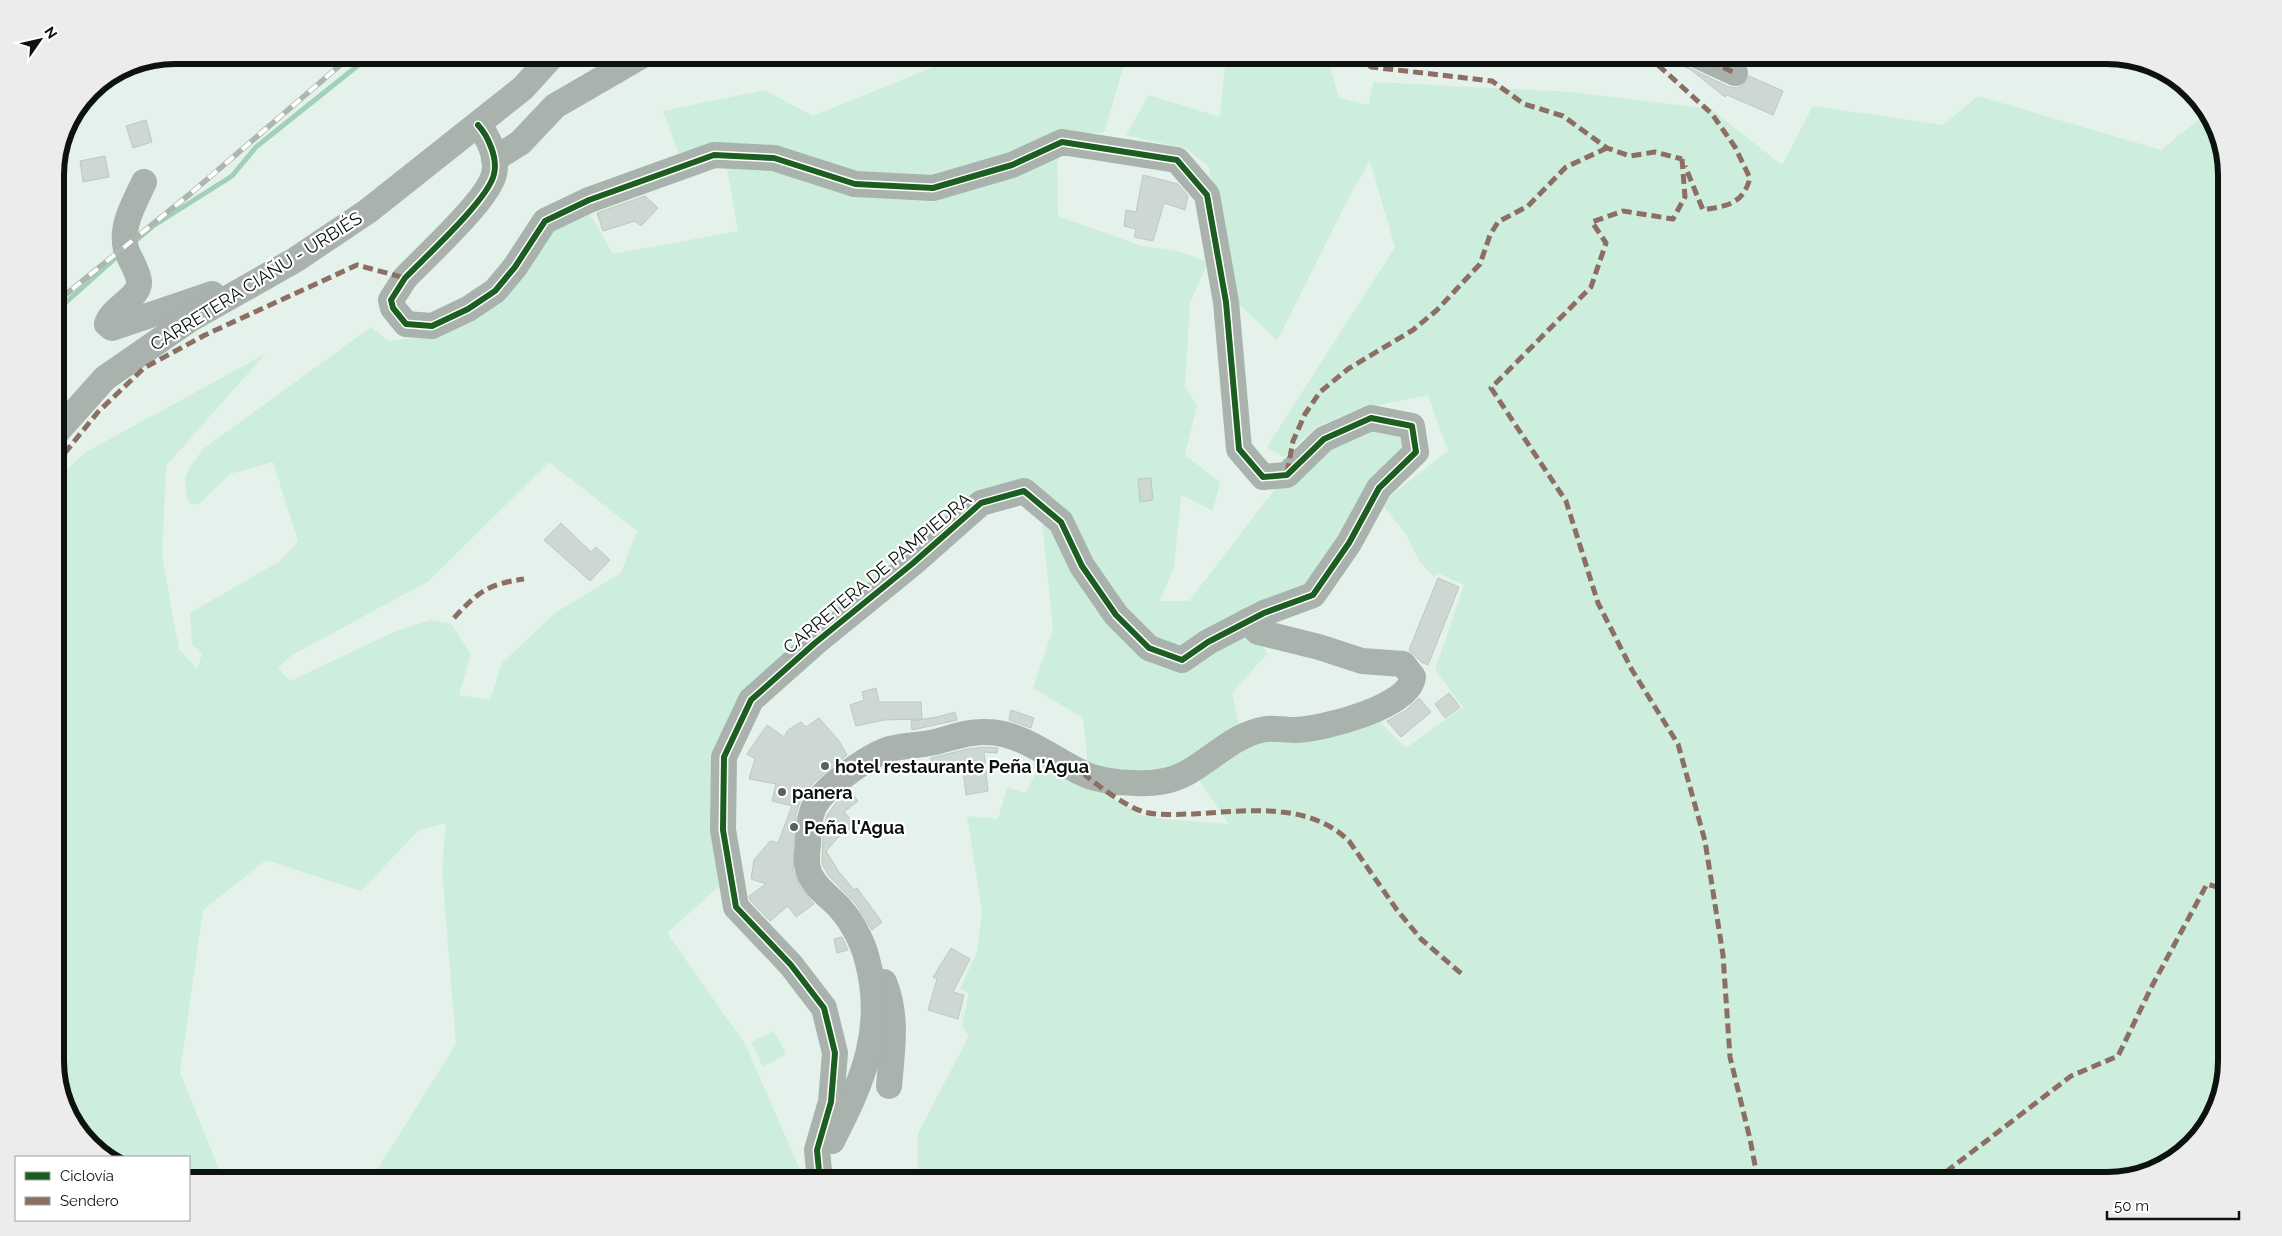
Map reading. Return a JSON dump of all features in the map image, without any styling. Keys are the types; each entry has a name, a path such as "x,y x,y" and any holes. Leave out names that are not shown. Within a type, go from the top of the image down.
{"street":[{"name":"CARRETERA CIAÑU - URBIÉS","path":"64,424 105,378 189,320 295,260 368,211 524,88 545,64"},
{"path":"494,159 520,143 555,106 627,64"},
{"path":"1716,64 1735,73"},
{"name":"CARRETERA DE PAMPIEDRA","path":"478,125 486,134 494,159 494,174 479,202 405,278 395,292 391,300 393,308 406,324 432,326 468,309 495,291 514,267 545,221 589,200 714,155 774,158 855,184 933,188 1012,165 1062,142 1177,160 1206,195 1226,302 1239,449 1263,477 1287,475 1324,439 1371,418 1412,426 1416,452 1379,488 1349,544 1313,595 1264,613 1208,642 1182,660 1149,648 1116,616 1082,566 1061,522 1024,491 981,503 912,564 815,643 751,700 724,757 723,830 736,907 792,965 824,1008 835,1053 831,1102 817,1150 819,1169"},
{"path":"144,182 125,227 128,254 139,282 136,291 109,316 107,324 112,328 212,294 228,298"},
{"path":"888,1086 893,1017 891,1003 880,975 867,957 853,927 809,873 807,864 808,838 812,810 818,800 854,768 884,751 929,743 972,732 988,732 1017,738 1083,773 1120,782 1168,781 1190,772 1249,732 1274,728 1294,730 1334,723 1397,700 1412,684 1413,677 1403,664 1362,661 1319,646 1258,632 1248,621"},
{"path":"819,1169 859,1086 873,1039 875,1012 867,957"}],"green space":[{"path":"941,64 1124,64 1104,133 1057,133 1058,216 1142,246 1178,251 1208,262 1190,303 1185,387 1197,405 1185,455 1220,482 1213,511 1181,495 1174,566 1160,601 1189,601 1275,489 1302,450 1365,431 1405,433 1407,449 1308,589 1245,609 1267,654 1232,693 1244,747 1271,735 1377,719 1406,748 1463,707 1435,670 1464,585 1438,573 1434,577 1420,562 1406,535 1381,503 1448,451 1428,395 1355,410 1315,428 1283,457 1267,447 1395,247 1370,161 1348,199 1277,341 1233,298 1209,167 1187,149 1126,135 1149,95 1220,117 1225,64 1329,64 1339,98 1369,105 1373,82 1572,92 1711,109 1782,165 1813,106 1943,125 1978,96 2161,150 2202,117 2212,139 2218,167 2218,1069 2212,1097 2200,1123 2180,1145 2156,1161 2136,1168 2107,1172 918,1172 918,1133 969,1036 962,1026 969,993 960,989 977,952 982,911 967,816 998,819 1007,787 1025,793 1044,759 1084,780 1141,815 1162,819 1229,824 1197,777 1088,766 1083,718 1033,688 1053,629 1042,522 1070,518 992,489 715,745 724,882 667,933 745,1044 801,1172 376,1172 456,1044 442,871 446,823 419,830 361,891 266,860 203,910 180,1073 220,1172 190,1172 190,1156 117,1156 113,1154 82,1123 70,1097 64,1069 64,472 86,452 265,354 166,466 162,556 179,649 197,669 202,654 192,645 190,613 280,561 298,541 273,462 230,474 198,505 189,503 185,480 189,469 203,449 371,327 389,341 430,336 551,227 587,208 613,254 738,231 723,148 679,154 663,111 764,90 813,116","holes":["549,462 637,531 621,573 555,613 502,663 490,700 459,695 471,654 451,624 431,620 394,632 290,681 278,668 292,655 429,581"]},
{"path":"774,1031 786,1054 763,1067 751,1042"}],"building":[{"path":"1678,64 1685,64 1689,68 1729,87 1737,88 1743,85 1749,76 1783,91 1773,115 1727,95 1725,97 1690,69"},
{"path":"146,120 152,142 133,148 126,126"},
{"path":"105,156 109,177 83,182 80,161"},
{"path":"1143,175 1178,184 1188,196 1185,210 1164,203 1153,241 1134,237 1136,229 1124,226 1126,210 1136,212"},
{"path":"645,196 658,208 641,226 635,221 603,231 597,213"},
{"path":"1151,478 1153,500 1140,502 1138,479"},
{"path":"561,523 591,552 596,547 610,560 590,581 544,540"},
{"path":"1438,578 1459,587 1428,665 1421,662 1409,650"},
{"path":"876,688 879,702 921,702 922,719 884,720 856,726 850,705 864,700 862,692"},
{"path":"1449,693 1460,707 1445,718 1435,704"},
{"path":"1419,698 1431,712 1401,737 1387,721 1405,711"},
{"path":"1011,710 1034,718 1031,728 1009,720"},
{"path":"955,712 957,720 912,730 911,721"},
{"path":"819,718 839,741 847,755 813,783 800,802 796,814 793,870 800,887 814,904 796,917 788,906 770,921 750,900 749,896 766,884 751,879 754,860 770,841 778,843 792,806 772,801 776,784 749,779 755,759 747,754 767,725 784,737 788,730 801,722 806,727"},
{"path":"985,747 998,748 997,753 984,752 988,791 966,795 963,771 930,766 931,758"},
{"path":"850,790 858,801 844,812 854,823 826,851 839,872 854,890 857,888 882,922 872,930 856,904 829,876 822,864 823,832 827,815 836,803"},
{"path":"842,937 848,950 837,953 834,939"},
{"path":"951,948 970,959 953,992 964,995 958,1019 928,1010 937,979 933,977"}],"waterway":[{"path":"134,242 153,226 232,176 256,147 360,64"},
{"path":"64,304 120,254"}],"railway":[{"path":"64,296 190,194 342,64"}],"marked path":[{"path":"1368,64 1371,67 1492,81 1524,104 1563,116 1607,148 1630,156 1655,152 1682,159"},
{"path":"1657,64 1712,114 1735,147 1750,178 1743,193 1733,202 1703,210 1685,166"},
{"path":"1716,64 1735,73"},
{"path":"1287,473 1293,441 1305,414 1320,392 1348,369 1413,330 1437,310 1480,264 1490,235 1498,222 1528,206 1566,167 1607,148"},
{"path":"1682,159 1685,197 1673,219 1623,211 1592,222 1606,243 1591,287 1491,388 1566,501 1598,603 1632,670 1678,744 1705,841 1723,955 1730,1057 1756,1172"},
{"path":"64,454 98,412 144,368 205,335 357,265 405,278"},
{"path":"454,618 484,591 501,584 524,579"},
{"path":"1083,773 1112,795 1144,812 1156,814 1193,814 1275,811 1315,819 1333,828 1349,841 1397,910 1421,939 1464,976"},
{"path":"1946,1172 2071,1076 2118,1056 2152,986 2207,884 2218,887"}],"cycle path":[{"path":"478,125 485,135 493,154 495,161 494,174 490,185 481,198 455,228 405,278 391,300 393,308 406,324 432,326 468,309 495,291 515,267 545,221 589,200 714,155 774,158 855,184 933,188 1012,165 1062,142 1177,160 1207,195 1226,302 1239,449 1263,477 1287,475 1324,439 1371,418 1412,426 1416,452 1379,488 1349,543 1313,595 1264,613 1208,642 1182,660 1149,648 1116,615 1082,566 1061,522 1024,491 981,503 912,564 815,643 751,700 724,757 723,830 736,907 791,965 824,1008 835,1053 831,1102 817,1150 819,1172"}],"place":[{"name":"hotel restaurante Peña l'Agua","path":"825,766"},
{"name":"panera","path":"782,792"},
{"name":"Peña l'Agua","path":"794,827"}]}
